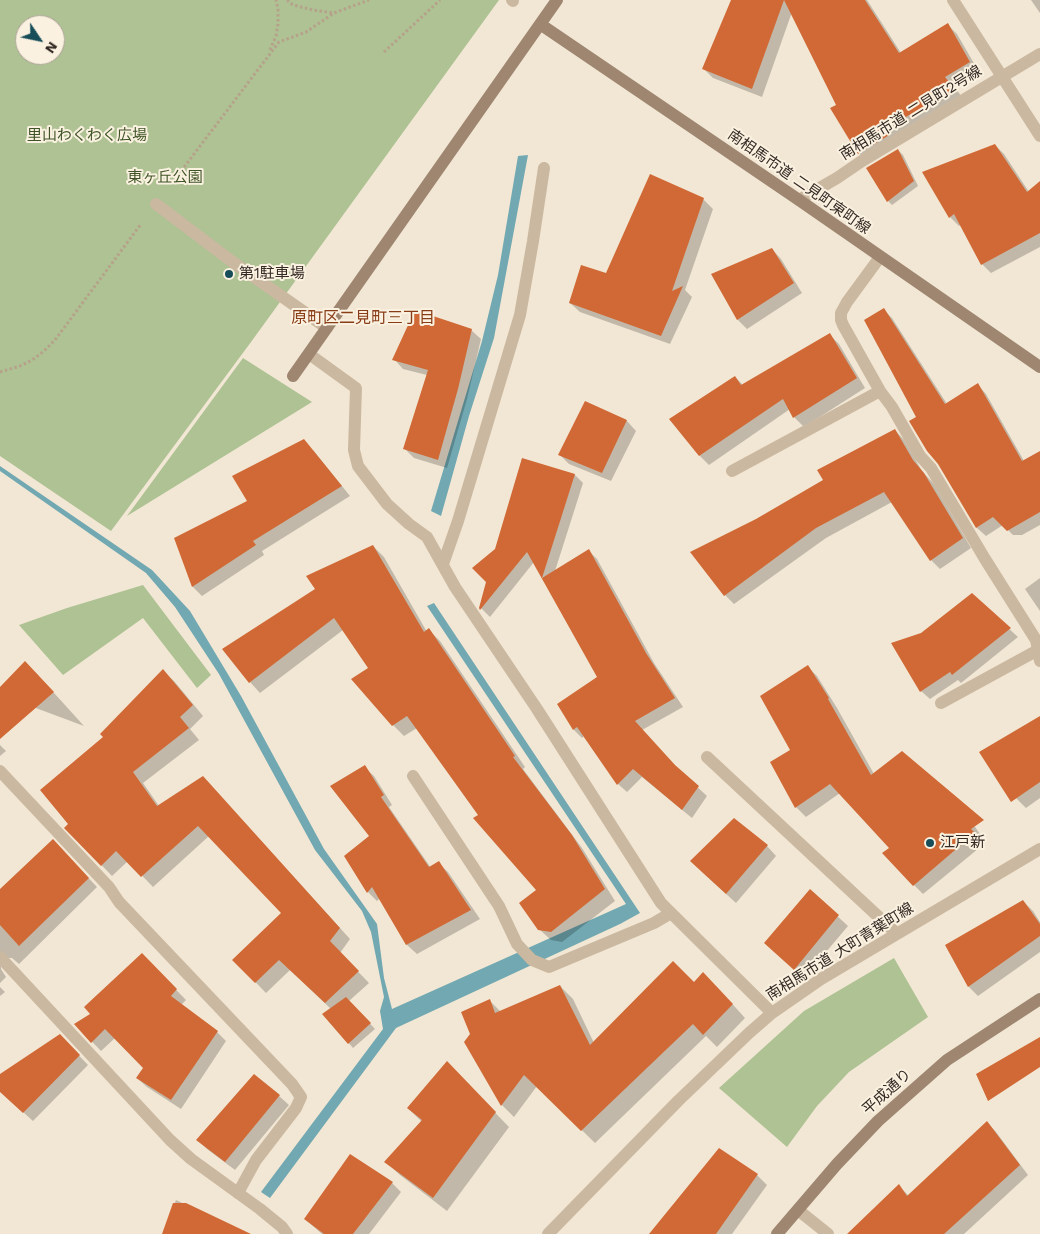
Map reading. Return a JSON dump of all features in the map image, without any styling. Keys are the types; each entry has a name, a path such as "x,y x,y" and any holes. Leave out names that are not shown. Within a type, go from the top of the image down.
{"street":[{"path":"293,376 557,0"},
{"path":"953,0 1040,136"},
{"name":"南相馬市道 二見町東町線","path":"540,24 1040,367"},
{"name":"南相馬市道 二見町2号線","path":"799,200 1040,54"},
{"path":"443,564 458,522 520,315 544,168"},
{"path":"156,204 234,263 327,328"},
{"path":"880,257 847,302 841,313 841,320 880,391 892,407 920,456 931,468 1036,640 1039,655 941,703"},
{"path":"309,354 356,388 354,450 358,466 387,504 409,524 427,536 455,587 538,709 661,903 772,1013"},
{"path":"732,471 880,391"},
{"path":"707,756 897,934"},
{"path":"0,771 109,887 119,902 292,1084 301,1097 296,1108 256,1160 238,1193"},
{"path":"413,776 499,906 517,944 532,960 549,967 654,923 671,913"},
{"name":"南相馬市道 大町青葉町線","path":"548,1234 678,1101 772,1013 821,979 1038,854"},
{"path":"0,957 170,1140 191,1159 260,1209 288,1234"},
{"name":"平成通り","path":"777,1234 836,1164 878,1120 947,1060 1040,999"},
{"path":"798,1210 828,1234"}],"path":[{"path":"268,55 276,36 278,24 276,0"},
{"path":"287,0 293,5 334,13"},
{"path":"0,372 32,360 55,340 279,42 306,32 334,13 369,0"},
{"path":"384,52 440,0"}],"green space":[{"name":"東ヶ丘公園","path":"0,0 499,0 251,342 111,531 0,456"},
{"path":"243,358 312,402 127,516"},
{"path":"143,585 211,675 197,688 143,618 63,675 19,625 67,608"},
{"path":"894,958 928,1017 849,1072 817,1106 787,1147 719,1088 804,1011"}],"water":[{"path":"528,155 494,338 469,416 441,516 431,511 482,341 498,275 518,156"},
{"path":"0,466 152,570 190,611 241,696 324,849 377,924 384,978 392,1009 626,904 427,606 434,603 640,913 396,1028 270,1198 261,1192 383,1029 380,1011 384,997 371,932 362,911 315,850 219,674 175,607 146,573 0,471"}],"building":[{"path":"731,0 784,0 752,89 702,69"},
{"path":"784,0 865,0 899,53 948,23 970,62 945,77 956,91 888,126 891,134 858,154 830,108 836,105"},
{"path":"995,144 1027,192 1040,181 1040,233 981,265 954,214 949,218 922,172"},
{"path":"898,149 914,181 887,202 866,168"},
{"path":"650,174 704,198 672,291 683,286 661,336 569,303 581,265 606,273"},
{"path":"772,248 794,283 737,320 711,274"},
{"path":"884,308 945,404 978,383 1022,461 1040,451 1040,512 1007,531 993,517 976,528 938,464 927,451 909,421 916,417 864,320"},
{"path":"415,310 472,329 458,389 438,460 403,449 428,370 392,360"},
{"path":"830,333 857,378 793,418 783,399 699,456 669,419 735,376 741,385"},
{"path":"585,401 627,420 602,473 558,455"},
{"path":"895,429 963,538 930,561 884,492 816,528 724,596 690,552 756,519 823,480 817,470"},
{"path":"304,439 342,486 253,541 256,545 192,587 174,538 247,501 232,476"},
{"path":"522,458 575,474 542,578 589,549 646,653 675,698 635,721 675,765 699,786 682,810 633,769 617,785 577,727 573,730 557,704 597,677 527,552 480,610 479,608 486,582 472,568 495,549"},
{"path":"373,545 424,632 429,628 515,756 513,757 572,835 605,889 551,932 538,930 519,903 536,890 473,818 478,815 407,716 392,726 351,679 368,668 334,618 249,683 222,649 315,589 306,576"},
{"path":"972,593 1011,628 952,675 950,672 920,692 891,643 921,633"},
{"path":"25,661 54,692 0,739 0,687"},
{"path":"808,665 829,698 871,775 902,751 984,820 971,829 975,833 913,886 882,853 889,848 830,784 795,808 770,762 790,750 760,696"},
{"path":"163,669 193,705 180,717 189,728 133,772 157,806 203,776 340,928 330,941 359,971 325,1003 279,960 255,983 232,960 281,913 198,826 141,877 116,851 101,866 64,828 68,824 40,790 103,737 100,734"},
{"path":"1040,716 1040,782 1011,802 979,752"},
{"path":"365,765 384,795 381,797 429,867 439,861 471,910 406,945 372,887 367,893 344,856 369,836 330,786"},
{"path":"734,818 768,845 726,894 690,861"},
{"path":"53,839 89,878 19,946 0,925 0,889"},
{"path":"810,889 839,915 794,970 764,943"},
{"path":"1023,900 1040,924 1040,936 968,987 945,945"},
{"path":"142,953 177,989 171,996 218,1031 171,1100 136,1078 143,1068 105,1029 91,1043 74,1024 90,1014 84,1007"},
{"path":"673,961 694,982 703,972 733,1004 703,1035 693,1024 581,1131 524,1075 501,1106 464,1042 470,1034 461,1012 490,999 495,1013 560,985 590,1045"},
{"path":"346,997 371,1023 348,1044 322,1014"},
{"path":"60,1034 80,1055 23,1113 0,1092 0,1074"},
{"path":"1040,1037 1040,1067 988,1101 976,1074"},
{"path":"447,1061 496,1112 433,1198 384,1162 422,1120 407,1108"},
{"path":"254,1074 280,1095 225,1162 196,1140"},
{"path":"987,1121 1020,1165 944,1234 847,1234 899,1184 907,1196"},
{"path":"719,1148 758,1174 716,1234 649,1234"},
{"path":"350,1154 393,1182 353,1234 324,1234 304,1219"},
{"path":"173,1203 186,1203 251,1234 162,1234"}],"place":[{"name":"第1駐車場","path":"229,274"},
{"name":"江戸新","path":"930,843"}],"district":[{"name":"原町区二見町三丁目","path":"363,318"}],"park label":[{"name":"里山わくわく広場","path":"87,136"}]}
